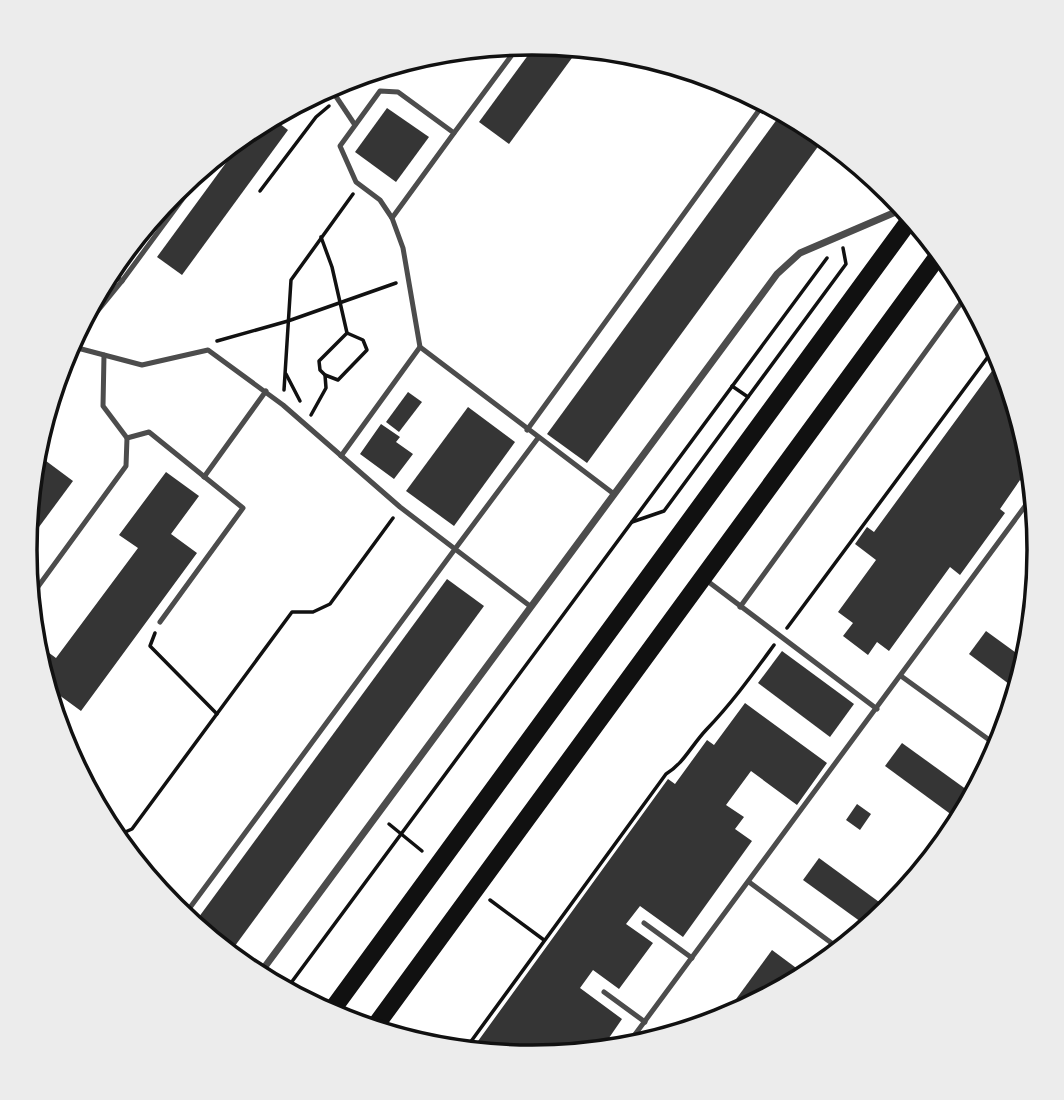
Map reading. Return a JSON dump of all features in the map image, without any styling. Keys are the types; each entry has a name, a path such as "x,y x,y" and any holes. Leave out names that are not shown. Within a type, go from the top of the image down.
{"main road":[{"path":"336,1005 906,225"},
{"path":"380,1021 934,261"}],"street":[{"path":"265,967 530,606 789,262 841,233 894,212"}],"lane":[{"path":"391,218 511,56"},
{"path":"454,133 398,92 380,91 340,146 356,182 380,200 391,218 403,248 420,347 614,494"},
{"path":"335,95 355,125"},
{"path":"527,430 759,110"},
{"path":"100,309 181,201"},
{"path":"118,278 122,281"},
{"path":"740,607 961,302"},
{"path":"341,456 420,347"},
{"path":"80,348 142,365 208,350 266,391 400,508 530,606"},
{"path":"38,585 126,466 127,438 103,406 104,355"},
{"path":"204,477 266,391"},
{"path":"127,438 149,432 243,508 160,622"},
{"path":"190,908 538,438"},
{"path":"636,1034 1025,506"},
{"path":"703,578 877,709"},
{"path":"901,676 990,740"},
{"path":"749,882 832,944"},
{"path":"644,923 692,958"},
{"path":"604,992 645,1022"}],"path":[{"path":"260,191 316,117 338,99"},
{"path":"283,401 291,280 353,194 356,182"},
{"path":"321,237 332,267 347,333"},
{"path":"291,983 401,833 630,523 732,385 828,257 842,244 846,264 664,511 630,523"},
{"path":"208,350 213,342 288,321 408,279"},
{"path":"325,375 338,380 367,350 363,340 347,333"},
{"path":"285,372 306,412 306,420 326,388 325,375 319,361 347,333"},
{"path":"471,1041 543,947 544,940 589,883 666,774 679,766 706,730 721,718 988,356"},
{"path":"732,385 748,397"},
{"path":"125,832 132,829 292,612 313,612 330,604 400,508"},
{"path":"160,622 150,646 217,714"},
{"path":"386,821 422,851"},
{"path":"487,899 544,940"}],"building":[{"path":"528,55 573,57 509,144 479,122"},
{"path":"387,108 429,137 396,182 355,152"},
{"path":"777,119 818,146 587,463 547,434"},
{"path":"280,124 288,130 182,275 157,257 229,158"},
{"path":"993,369 1010,422 1023,482 1020,480 1000,509 1005,513 960,575 950,567 889,651 877,642 868,655 843,636 853,623 838,612 876,560 855,544 867,527 874,532"},
{"path":"408,392 422,402 399,432 386,422"},
{"path":"468,407 515,442 454,526 406,491"},
{"path":"381,424 400,437 396,442 413,454 394,479 360,454"},
{"path":"45,460 73,481 38,529"},
{"path":"166,472 199,496 171,534 197,553 81,711 59,695 47,651 56,658 138,548 119,535"},
{"path":"447,579 484,606 235,946 199,916"},
{"path":"986,631 1016,653 1008,684 969,654"},
{"path":"782,651 854,704 830,737 758,683"},
{"path":"745,703 827,763 797,805 751,771 726,805 744,817 735,829 752,841 683,937 640,906 626,924 653,943 619,989 593,970 580,988 622,1019 608,1039 532,1045 477,1042 668,779 675,784 707,740 714,745"},
{"path":"902,743 966,789 951,814 885,766"},
{"path":"857,804 871,814 860,830 846,820"},
{"path":"819,858 880,902 860,921 803,880"},
{"path":"772,950 797,968 780,979 734,1002"}]}
